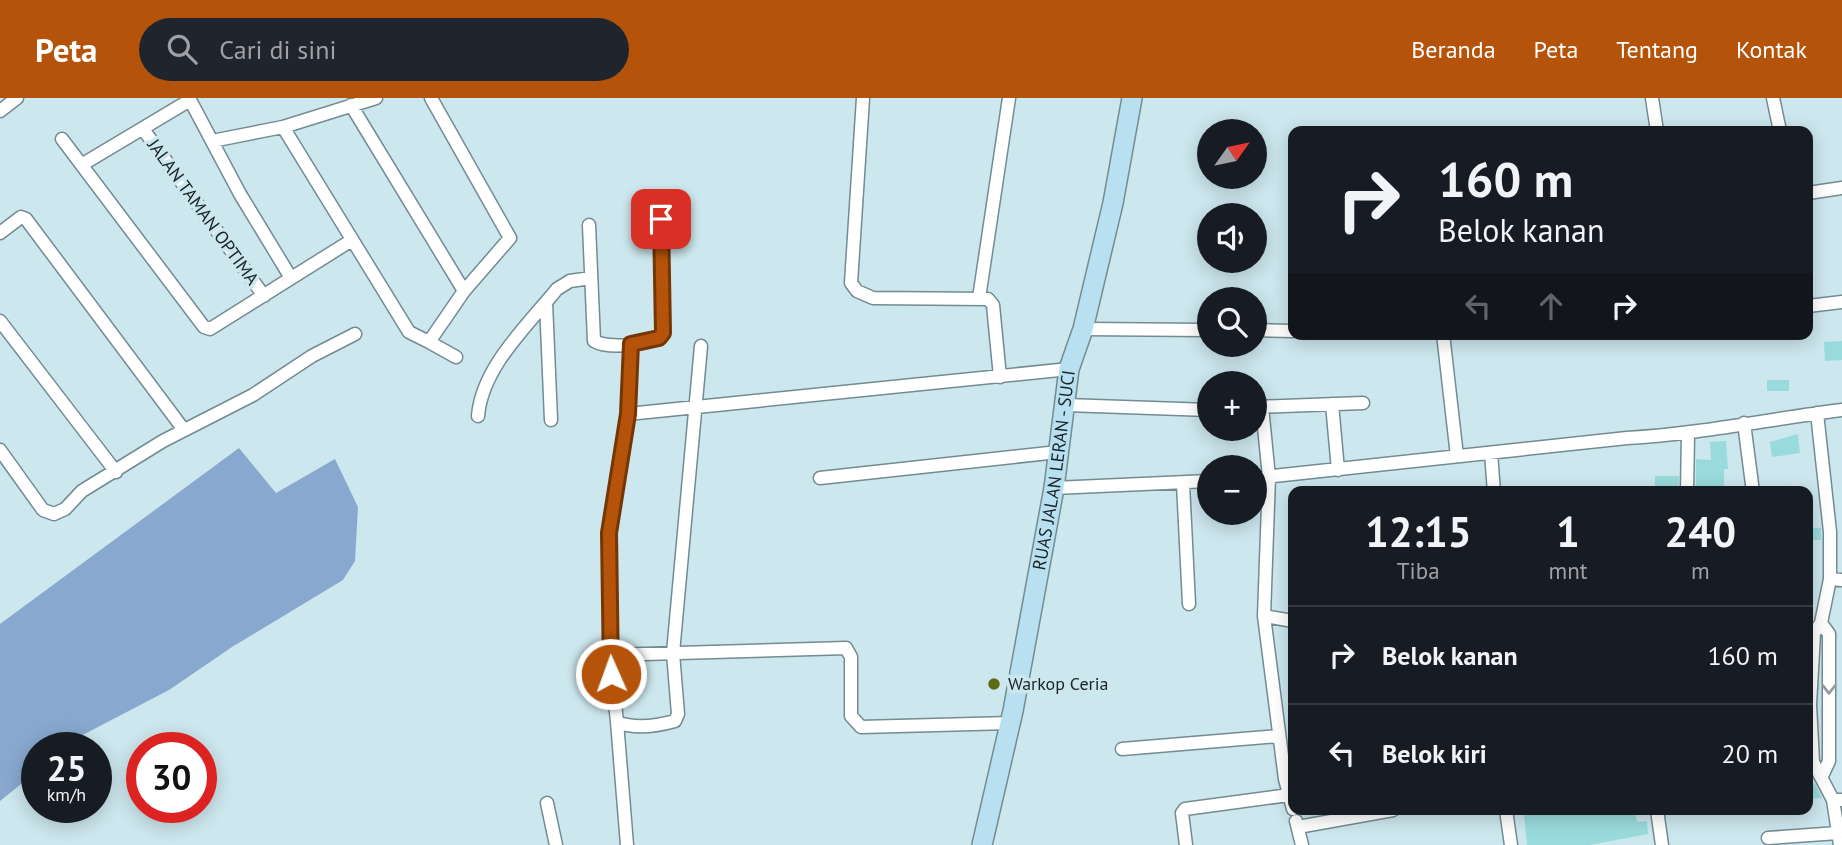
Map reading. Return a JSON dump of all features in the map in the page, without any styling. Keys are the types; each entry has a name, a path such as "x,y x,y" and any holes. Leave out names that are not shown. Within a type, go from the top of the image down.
{"main road":[{"name":"RUAS JALAN LERAN - SUCI","path":"982,845 1010,723 1054,488 1069,369 1083,329 1113,203 1132,98"}],"street":[{"path":"0,111 17,98"},
{"path":"212,141 283,127 376,98"},
{"path":"429,342 464,291 510,238 431,98"},
{"path":"863,98 851,283 857,291 873,298 988,299 993,304 1000,377"},
{"path":"979,298 1009,98"},
{"path":"1653,98 1656,126"},
{"path":"1773,98 1779,126"},
{"path":"83,164 189,99 291,278"},
{"path":"351,105 464,291"},
{"path":"283,127 409,332 456,357"},
{"name":"JALAN TAMAN OPTIMA","path":"143,128 264,296"},
{"path":"62,139 204,327 216,328 352,240"},
{"path":"1813,192 1842,188"},
{"path":"0,233 21,217 26,219 184,430"},
{"path":"589,225 594,341 599,344 631,344 659,338 663,333 661,219"},
{"path":"478,416 480,397 494,370 546,302 557,289 570,281 590,278"},
{"path":"546,302 551,420"},
{"path":"1813,305 1842,302"},
{"path":"0,321 116,472"},
{"path":"1083,329 1197,330"},
{"path":"1267,330 1288,331"},
{"path":"0,450 43,510 50,515 65,509 82,491 184,430 253,395 312,356 355,334"},
{"path":"1444,340 1457,456"},
{"path":"622,844 617,722 610,655 609,533 628,414 631,344"},
{"path":"617,722 639,725 675,721 678,714 673,653 701,346"},
{"path":"628,414 1069,369"},
{"path":"1267,407 1363,402"},
{"path":"1332,404 1338,470"},
{"path":"1066,405 1197,410"},
{"path":"1269,477 1627,438 1688,435 1744,422 1842,410"},
{"path":"1813,636 1821,623 1836,580 1836,532 1817,413"},
{"path":"1744,422 1752,486"},
{"path":"1687,486 1688,435"},
{"path":"1264,441 1269,477 1264,616 1288,789"},
{"path":"820,478 1058,452"},
{"path":"1491,453 1494,486"},
{"path":"1054,488 1197,481"},
{"path":"1183,482 1189,604"},
{"path":"1264,616 1288,620"},
{"path":"1821,623 1829,634 1829,761 1822,776"},
{"path":"610,655 846,648 851,656 851,716 861,727 1010,723"},
{"path":"1122,749 1279,736"},
{"path":"1768,838 1839,839 1838,800 1813,766"},
{"path":"1186,845 1182,813 1185,809 1288,795"},
{"path":"547,803 555,845"},
{"path":"1294,815 1302,845"},
{"path":"1298,827 1365,815"},
{"path":"1507,815 1511,845"},
{"path":"1658,815 1661,845"}],"water":[{"path":"239,448 276,493 335,459 358,507 355,561 343,580 232,647 169,690 88,732 21,732 21,784 0,801 0,624"}],"building":[{"path":"1842,341 1842,360 1825,361 1824,342"},
{"path":"1767,380 1789,380 1789,391 1767,391"},
{"path":"1798,434 1800,453 1772,457 1770,442"},
{"path":"1726,441 1728,469 1724,469 1724,486 1696,486 1696,459 1711,460 1710,442"},
{"path":"1655,476 1679,476 1678,486 1655,486"},
{"path":"1813,528 1821,528 1821,540 1813,540"},
{"path":"1815,784 1822,798 1813,799"},
{"path":"1524,815 1636,815 1637,822 1647,821 1648,834 1590,845 1527,845"}],"place":[{"name":"Warkop Ceria","path":"994,684"}],"route":[{"path":"611,674 609,533 628,414 631,344 659,338 663,333 661,219"}]}
